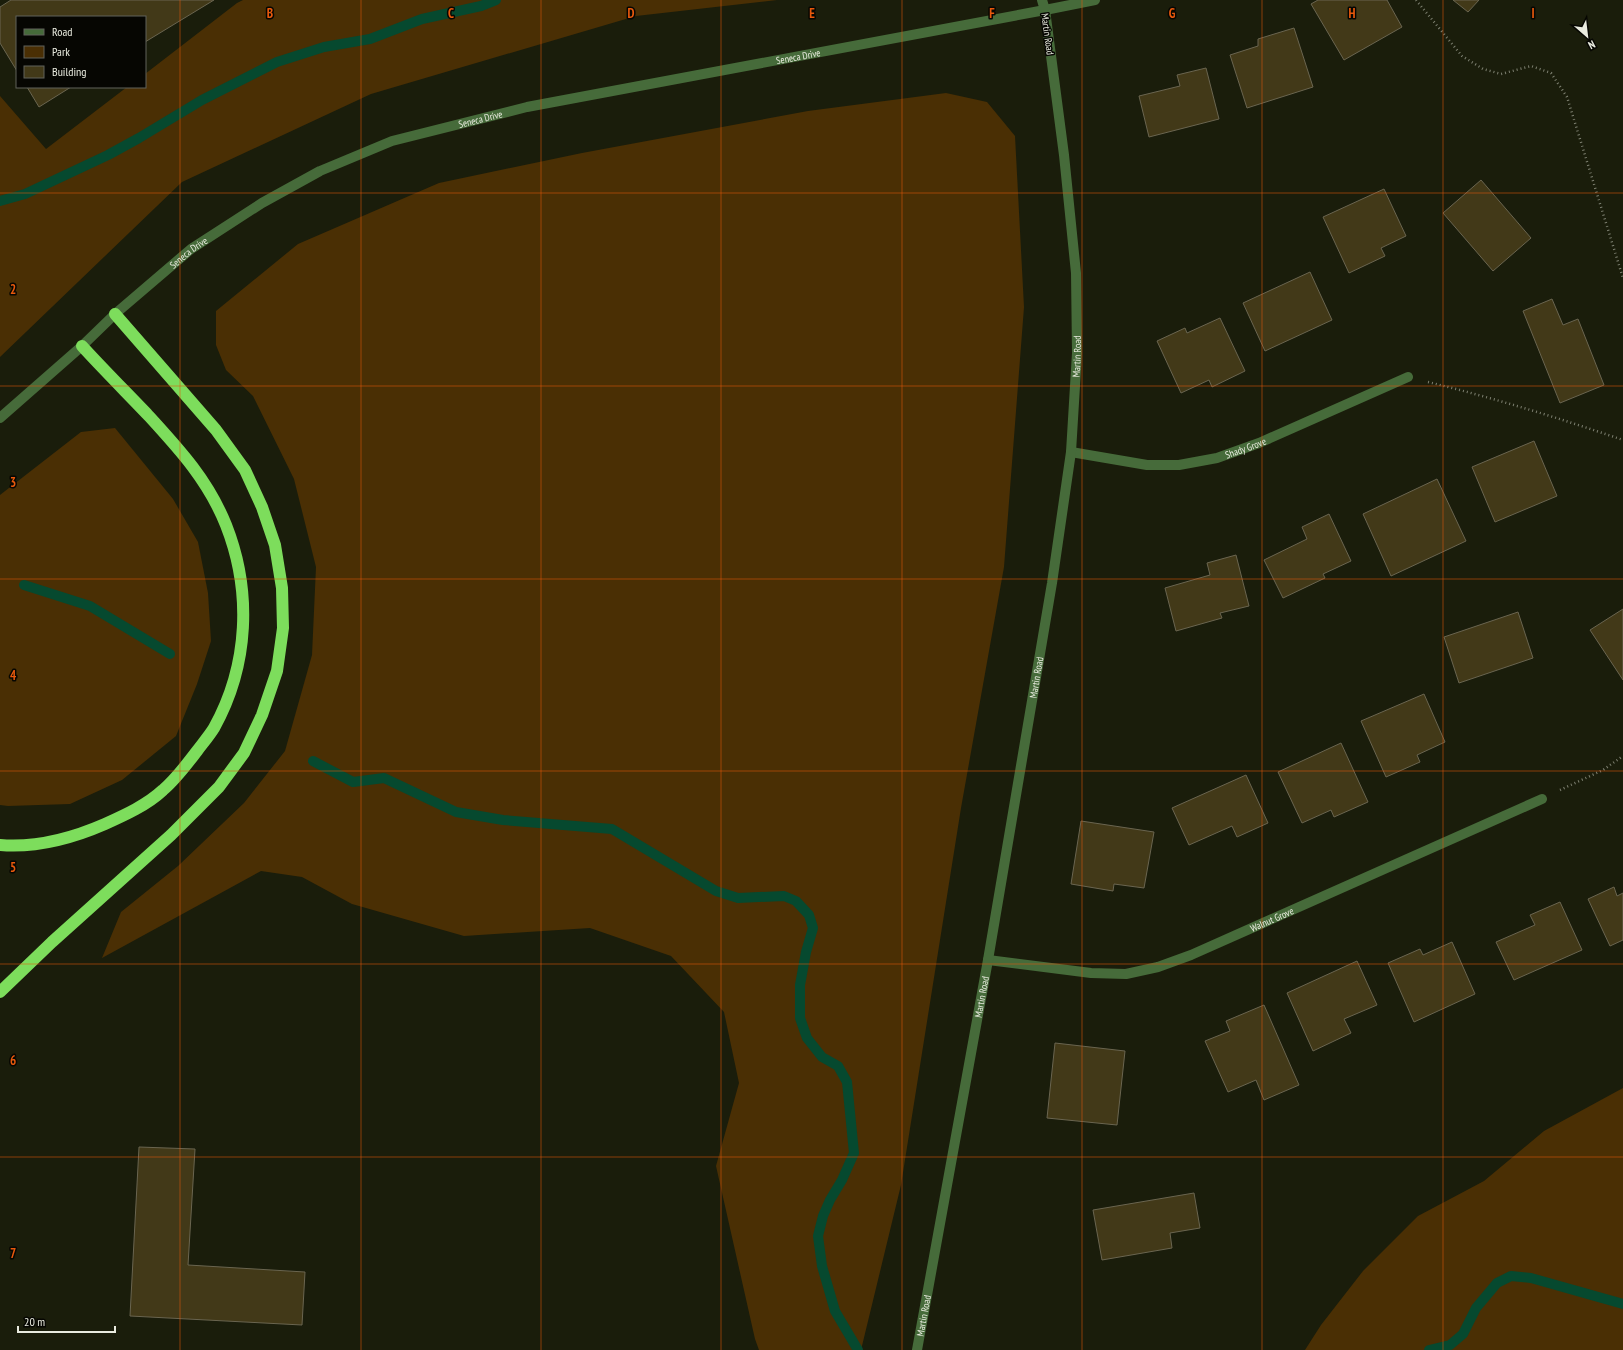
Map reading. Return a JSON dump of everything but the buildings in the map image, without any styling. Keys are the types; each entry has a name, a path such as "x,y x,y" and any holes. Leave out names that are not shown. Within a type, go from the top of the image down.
{"highway":[{"path":"0,992 52,942 171,835 220,787 244,753 262,716 278,671 282,628 282,588 275,545 262,507 245,470 216,430 115,314"},
{"path":"0,845 14,846 52,842 89,831 128,814 163,791 189,762 213,729 228,696 240,657 244,622 242,593 236,554 226,524 210,491 184,454 82,346"}],"street":[{"name":"Martin Road","path":"917,1350 988,960 1052,583 1071,452 1077,353 1076,274 1064,155 1045,10 1042,0"},
{"name":"Seneca Drive","path":"0,418 82,346 115,314 192,249 262,203 320,171 392,141 527,107 1095,0"},
{"name":"Shady Grove","path":"1071,452 1147,466 1179,465 1216,458 1259,443 1408,377"},
{"name":"Walnut Grove","path":"988,960 1091,973 1126,974 1158,967 1198,952 1542,799"}],"path":[{"path":"1416,0 1462,56 1483,69 1501,74 1531,66 1551,73 1558,82 1567,97 1623,278"},
{"path":"1408,377 1470,392 1583,426 1623,440"},
{"path":"1542,799 1603,770 1623,756"}],"green space":[{"path":"243,0 777,0 636,16 371,94 182,182 0,357 0,96 46,149 126,88 146,88 146,73 237,3"},
{"path":"946,93 987,102 1015,136 1024,307 1004,567 961,808 901,1185 861,1350 759,1350 755,1339 716,1166 739,1083 724,1012 671,956 590,928 464,936 352,904 302,877 261,871 102,958 121,912 178,866 244,803 285,751 312,655 316,567 294,479 253,396 226,370 216,345 216,311 298,244 439,183 582,153 808,111"},
{"path":"115,428 173,499 198,542 208,593 211,641 197,684 176,736 122,780 70,804 0,805 0,495 81,432"},
{"path":"1623,1088 1623,1350 1305,1350 1321,1325 1363,1271 1418,1216 1484,1181 1544,1131"}],"waterway":[{"path":"0,201 25,194 108,155 202,100 277,62 324,47 370,39 422,19 481,6 496,0"},
{"path":"24,585 90,606 170,654"},
{"path":"313,761 353,782 384,778 456,812 503,820 612,829 716,891 738,898 784,896 796,901 809,915 813,928 806,952 800,985 800,1018 807,1038 822,1057 838,1066 847,1082 854,1153 823,1216 818,1236 822,1266 835,1311 858,1350"},
{"path":"1429,1350 1450,1345 1463,1334 1476,1308 1497,1283 1511,1276 1531,1278 1623,1304"}]}
